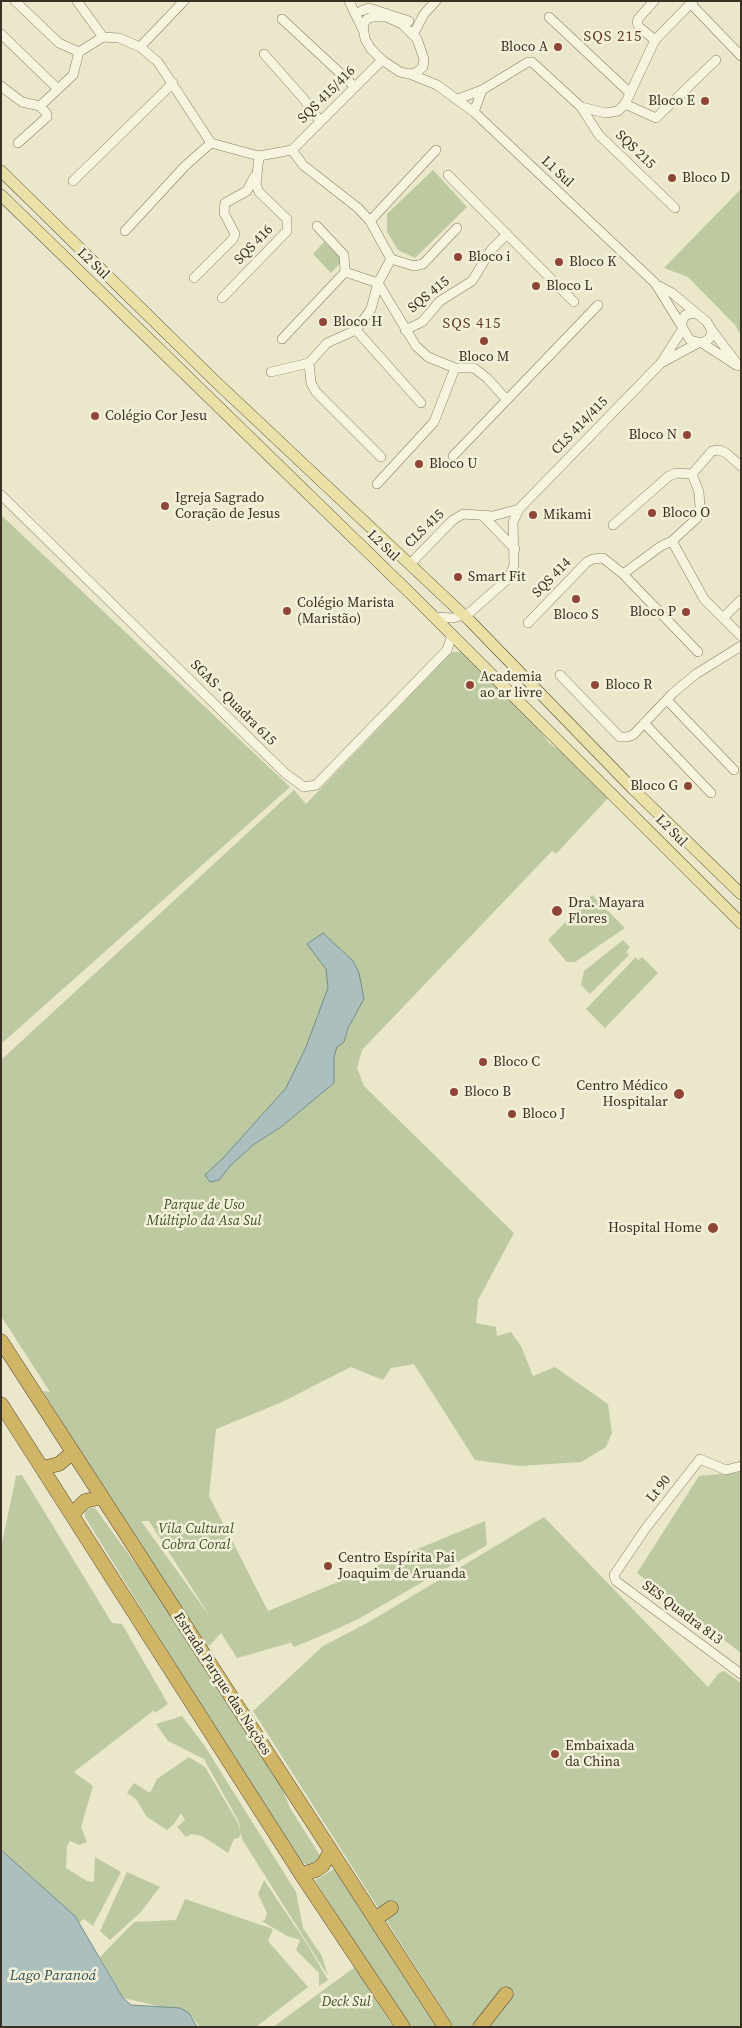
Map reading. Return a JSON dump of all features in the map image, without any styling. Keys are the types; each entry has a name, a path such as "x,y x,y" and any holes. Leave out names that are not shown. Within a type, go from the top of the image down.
{"highway":[{"name":"Estrada Parque das Nações","path":"1,1341 445,2027"},
{"path":"1,1404 301,1874 403,2027"},
{"path":"42,1468 59,1464 73,1452"},
{"path":"72,1514 85,1501 102,1497"},
{"path":"301,1874 316,1870 323,1865 330,1852"},
{"path":"375,1919 391,1908"},
{"path":"480,2027 506,1994"}],"main road":[{"name":"L2 Sul","path":"1,171 361,520 465,616 633,789 741,894"},
{"name":"L2 Sul","path":"1,195 435,617 741,923"},
{"path":"32,226 39,222 44,212"},
{"path":"347,532 352,524 361,520"},
{"path":"494,676 507,668 509,661"}],"street":[{"path":"15,1 59,44 80,52"},
{"path":"77,1 103,37"},
{"path":"140,47 184,1"},
{"path":"413,35 424,14 436,1"},
{"path":"654,1 637,22 639,27 655,40"},
{"path":"716,60 656,118 625,104 655,40 692,2 741,56"},
{"path":"354,7 372,17"},
{"path":"354,7 370,8 405,22 423,51 423,67 410,74"},
{"path":"354,7 371,48 382,60"},
{"path":"364,33 363,25 367,19 372,17 386,17 405,22 424,14"},
{"path":"549,17 630,93"},
{"path":"282,19 354,86"},
{"path":"1,34 58,90"},
{"path":"40,106 73,75 80,52 103,37 119,38 140,47 158,62 173,82 211,143 258,156 292,150 303,165 358,208 370,221 391,259 378,282 371,310 356,330 328,343 309,363 270,372"},
{"path":"264,54 304,98 320,121"},
{"name":"SQS 415/416","path":"292,150 382,60"},
{"name":"L1 Sul","path":"382,60 400,72 437,85 474,112 655,284 682,328"},
{"name":"SQS 215","path":"458,99 482,90 523,64 532,62 581,107 599,135 675,208"},
{"name":"L1 Sul","path":"423,67 437,85"},
{"path":"73,181 173,82"},
{"path":"1,86 22,102 40,106 47,114 47,117 18,143"},
{"path":"474,112 482,90"},
{"name":"SQS 215","path":"581,107 606,113 618,111 625,104"},
{"path":"125,231 185,166 211,143"},
{"path":"370,221 436,150"},
{"name":"SQS 416","path":"222,298 287,231 287,219 259,192 256,175 258,156"},
{"path":"194,278 233,239 235,234 224,212 225,204 247,192 256,175"},
{"path":"448,175 574,302"},
{"path":"282,339 345,272 344,255 317,226"},
{"name":"SQS 415","path":"391,259 414,266 423,264 457,228"},
{"name":"SQS 415","path":"405,330 422,322 440,300 472,281 491,250 507,234"},
{"path":"345,272 378,282"},
{"name":"SQS 415","path":"378,282 405,330 416,346 428,357 456,368 474,368 480,371 506,399"},
{"name":"L1 Sul","path":"655,284 672,293 695,313"},
{"path":"453,456 598,305"},
{"path":"695,313 711,329 740,367 700,343 690,340 682,328 685,315 695,313"},
{"name":"CLS 414/415","path":"519,509 661,363 682,328"},
{"path":"700,343 709,339 711,329"},
{"path":"356,330 421,403"},
{"name":"CLS 414/415","path":"661,363 700,343"},
{"path":"309,363 311,383 316,392 381,457"},
{"path":"377,484 434,422 456,368"},
{"path":"692,474 712,451 719,450 726,453 741,466"},
{"path":"613,525 669,476 676,473 692,474"},
{"path":"623,574 661,546 672,541 693,522 700,507 699,492 692,474"},
{"name":"SGAS - Quadra 615","path":"1,495 299,786 309,788 316,785 447,650 452,636"},
{"path":"435,617 453,618 465,616 509,578 514,565 513,528 519,509"},
{"name":"CLS 415","path":"410,564 452,520 463,514 504,515 519,509"},
{"path":"482,515 515,549"},
{"path":"672,541 704,599 741,636"},
{"name":"SQS 414","path":"528,623 590,560 603,558 623,574 698,652"},
{"path":"723,618 741,600"},
{"path":"560,675 620,737 633,734 696,674 741,646"},
{"path":"447,650 464,647"},
{"path":"667,700 734,770"},
{"path":"644,723 711,793"},
{"name":"Lt 90","path":"615,1571 700,1459 726,1470 741,1466"},
{"name":"SES Quadra 813","path":"615,1571 614,1578 616,1581 741,1674"}],"green space":[{"path":"433,170 467,207 415,258 398,250 387,232 387,214"},
{"path":"741,189 741,336 736,326 688,277 664,268"},
{"path":"324,242 343,260 331,273 313,254"},
{"path":"1,515 290,787 1,1044"},
{"name":"Parque de Uso Múltiplo da Asa Sul","path":"452,652 464,652 529,716 549,743 576,763 609,797 556,854 552,851 362,1050 357,1068 364,1086 514,1233 478,1300 476,1323 496,1327 497,1336 511,1332 521,1346 533,1376 555,1367 608,1404 612,1433 606,1447 581,1462 520,1466 475,1460 414,1364 391,1368 383,1380 351,1367 280,1403 216,1429 209,1496 268,1611 485,1521 487,1545 360,1618 294,1647 288,1639 290,1643 237,1658 221,1633 210,1645 205,1647 155,1572 43,1391 50,1392 1,1316 1,1060 294,790 306,804","holes":["141,1521 149,1521 211,1618"]},
{"path":"592,895 625,928 575,962 567,962 548,940"},
{"path":"623,940 630,947 626,952 629,955 590,994 581,985 584,971"},
{"path":"636,957 638,960 642,957 658,973 605,1028 586,1009"},
{"path":"741,1472 741,1653 637,1573 699,1476"},
{"path":"22,1475 112,1623 122,1624 168,1704 155,1713 152,1709 153,1711 74,1772 93,1786 81,1827 87,1842 79,1845 70,1841 67,1846 66,1868 92,1882 94,1881 95,1857 121,1872 93,1926 84,1919 71,1929 1,1870 1,1548 16,1476"},
{"path":"90,1508 95,1508 156,1592 282,1788 290,1808 323,1860 314,1868 302,1862 216,1730 85,1517 85,1512"},
{"path":"544,1517 708,1687 719,1673 724,1671 741,1683 741,2027 454,2027 253,1711 323,1646 369,1622"},
{"path":"182,1716 204,1745 296,1892 303,1928 322,1956 328,1976 242,1839 239,1822 204,1759 168,1741 156,1724"},
{"path":"189,1757 205,1767 238,1823 241,1833 239,1838 234,1839 228,1853 202,1836 192,1834 186,1837 177,1827 185,1820 181,1813 174,1824 167,1830 147,1817 136,1799 127,1793 134,1783 150,1793 157,1779"},
{"path":"334,1869 436,2027 408,2027 315,1880"},
{"path":"127,1872 160,1887 140,1913 110,1940 100,1931"},
{"path":"264,1880 307,1944 328,1980 319,1986 319,1973 296,1950 300,1940 287,1936 262,1921 265,1920 267,1913 258,1894"},
{"path":"185,1899 273,1929 268,1941 308,1987 256,2027 200,2027 189,2013 123,1998 100,1957 134,1922 176,1920"},
{"name":"Deck Sul","path":"355,1967 393,2027 273,2027"}],"water":[{"path":"323,933 353,961 359,973 364,999 348,1028 344,1042 337,1047 334,1057 334,1083 281,1127 253,1145 230,1166 219,1180 210,1182 205,1175 224,1157 286,1088 306,1047 328,988 326,969 307,944"},
{"name":"Lago Paranoá","path":"1,1850 75,1916 123,1998 131,2005 180,2008 189,2013 197,2027 1,2027"}],"place":[{"name":"Bloco A","path":"558,47"},
{"name":"Bloco E","path":"705,101"},
{"name":"Bloco D","path":"672,178"},
{"name":"Bloco i","path":"458,257"},
{"name":"Bloco K","path":"559,262"},
{"name":"Bloco L","path":"536,286"},
{"name":"Bloco H","path":"323,322"},
{"name":"Bloco M","path":"484,341"},
{"name":"Colégio Cor Jesu","path":"95,416"},
{"name":"Bloco N","path":"687,435"},
{"name":"Bloco U","path":"419,464"},
{"name":"Igreja Sagrado Coração de Jesus","path":"165,506"},
{"name":"Bloco O","path":"652,513"},
{"name":"Mikami","path":"533,515"},
{"name":"Smart Fit","path":"458,577"},
{"name":"Bloco S","path":"576,599"},
{"name":"Colégio Marista (Maristão)","path":"287,611"},
{"name":"Bloco P","path":"686,612"},
{"name":"Academia ao ar livre","path":"470,685"},
{"name":"Bloco R","path":"595,685"},
{"name":"Bloco G","path":"688,786"},
{"name":"Dra. Mayara Flores","path":"557,911"},
{"name":"Bloco C","path":"483,1062"},
{"name":"Bloco B","path":"454,1092"},
{"name":"Centro Médico Hospitalar","path":"679,1094"},
{"name":"Bloco J","path":"512,1114"},
{"name":"Hospital Home","path":"713,1228"},
{"name":"Centro Espírita Pai Joaquim de Aruanda","path":"328,1566"},
{"name":"Embaixada da China","path":"555,1754"}],"district":[{"name":"SQS 215","path":"613,37"},
{"name":"SQS 415","path":"472,324"}],"park label":[{"name":"Vila Cultural Cobra Coral","path":"196,1538"}]}
